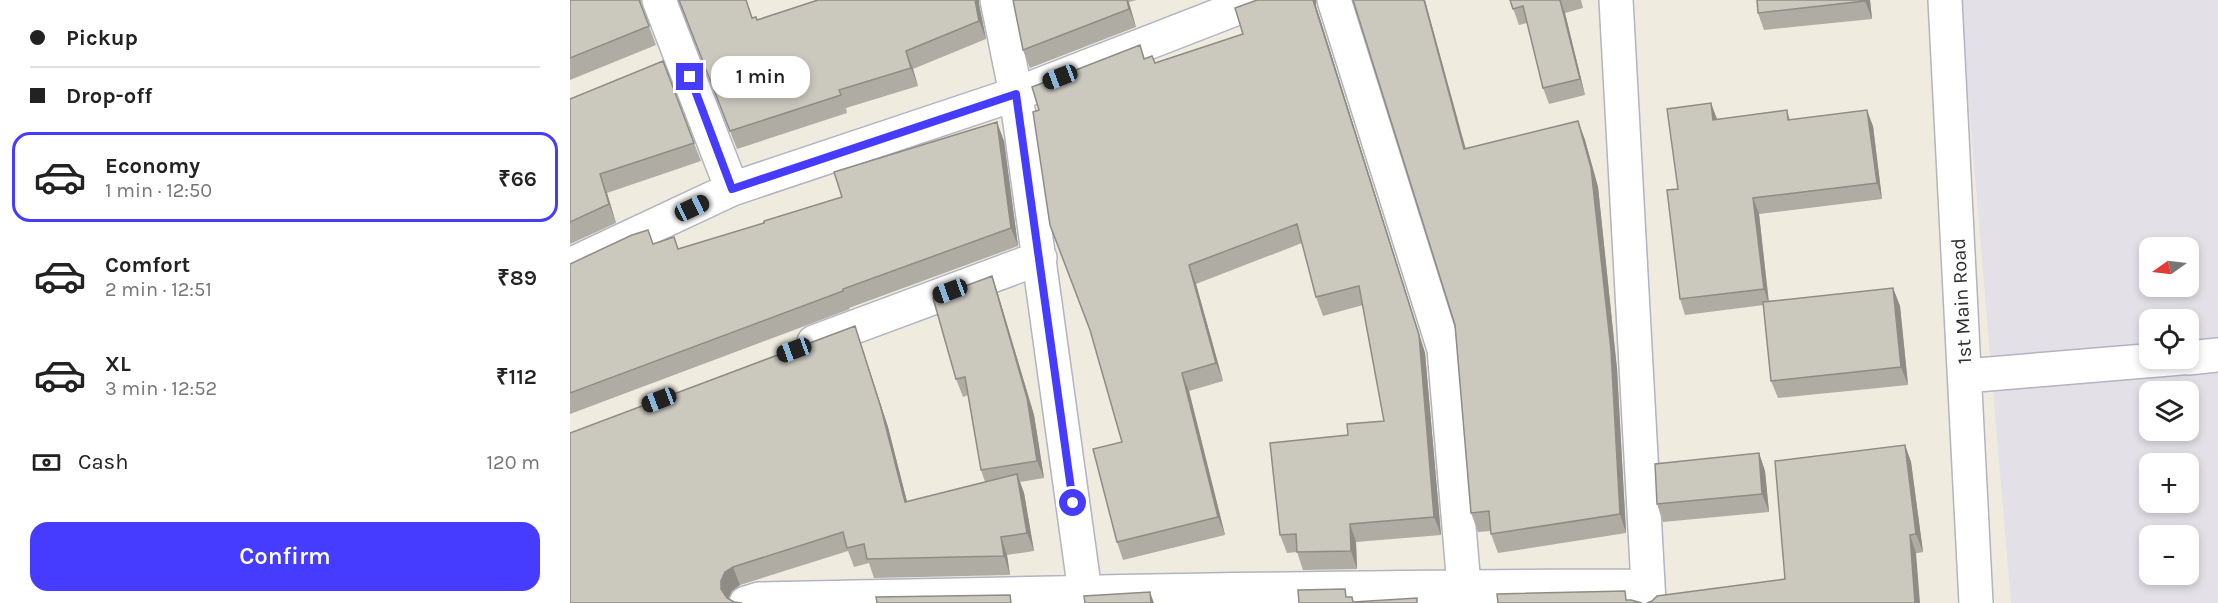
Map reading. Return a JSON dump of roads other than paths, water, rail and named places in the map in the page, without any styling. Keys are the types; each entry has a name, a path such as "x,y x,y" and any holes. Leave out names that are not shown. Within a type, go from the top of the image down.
{"street":[{"path":"659,0 732,189"},
{"path":"997,0 1016,94 1085,592"},
{"path":"570,264 732,189 1016,94 1258,0"},
{"path":"1334,0 1444,349 1464,586"},
{"path":"746,603 759,599 1464,586 1648,595 1616,0"},
{"name":"1st Main Road","path":"1946,0 1976,603"},
{"path":"648,69 681,55"},
{"path":"782,354 1040,258"},
{"path":"2199,357 2218,356"},
{"path":"1965,376 2139,362"}]}
